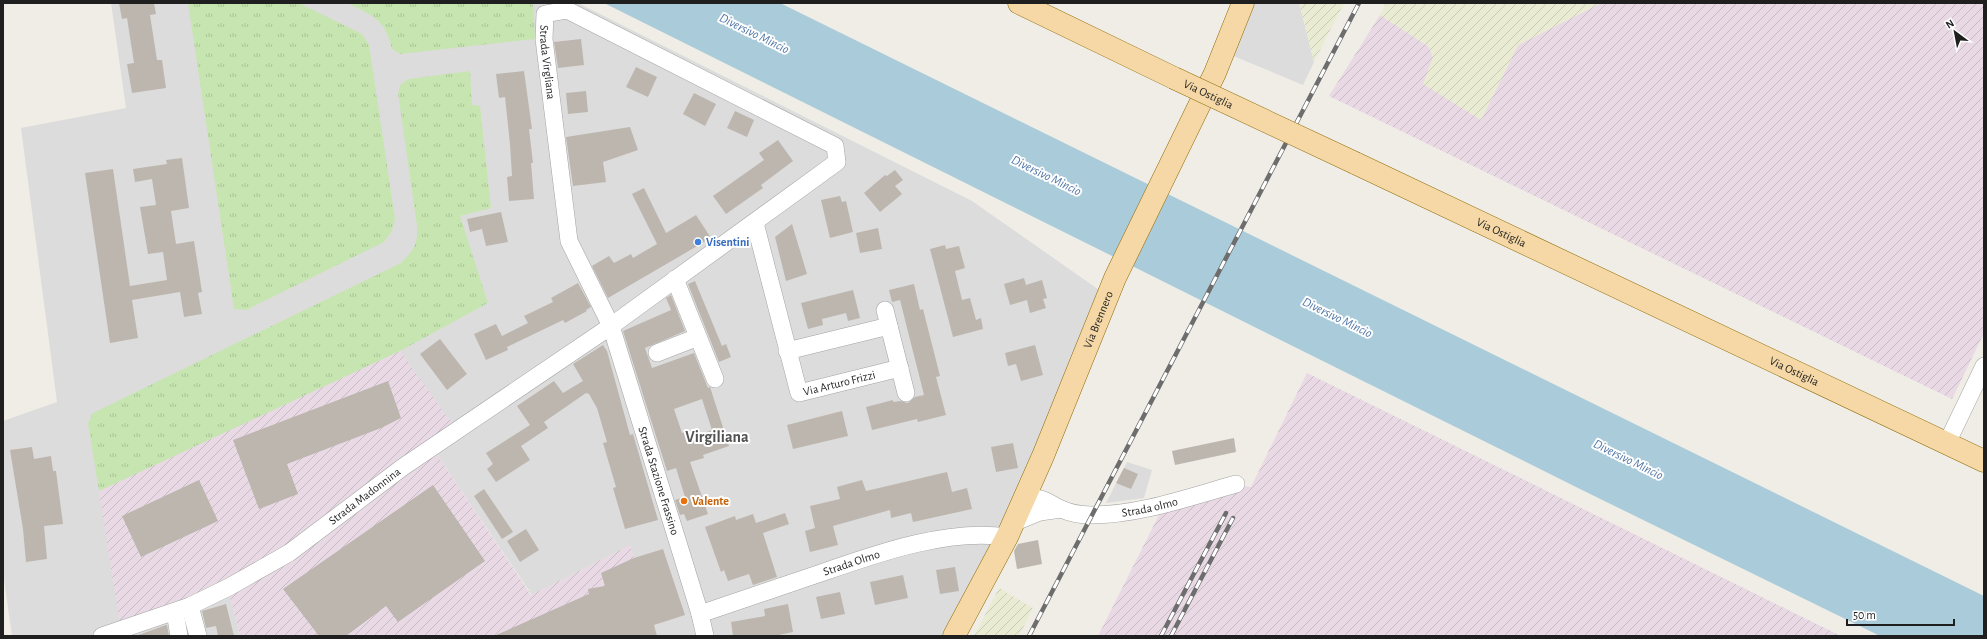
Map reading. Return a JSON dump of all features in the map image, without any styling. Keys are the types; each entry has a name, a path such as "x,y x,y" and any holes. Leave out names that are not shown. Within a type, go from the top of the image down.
{"main road":[{"name":"Via Ostiglia","path":"1019,3 1174,78 1984,461"},
{"name":"Via Brennero","path":"954,636 1010,530 1115,278 1215,73 1243,3"}],"street":[{"name":"Strada Virgliana","path":"611,326 569,241 544,39 545,14 567,10 835,146"},
{"name":"Strada Madonnina","path":"102,636 182,609 230,587 289,553 403,467 611,326 755,223 837,162 835,146"},
{"name":"Via Arturo Frizzi","path":"755,223 798,393 900,368"},
{"path":"675,280 716,379"},
{"path":"787,350 887,318 906,393"},
{"name":"Strada Stazione Frassino","path":"611,326 700,614 705,636"},
{"path":"657,353 698,337"},
{"path":"1947,443 1984,366"},
{"name":"Strada olmo","path":"1022,502 1029,499 1042,498 1061,509 1078,515 1116,513 1167,504 1236,484"},
{"name":"Strada olmo","path":"1010,530 1040,512 1061,509"},
{"name":"Strada Olmo","path":"700,614 873,555 938,540 963,536 984,535 1010,530"},
{"path":"179,636 182,609"},
{"path":"182,609 198,636"}],"shaded area":[{"path":"111,3 578,3 972,201 1102,292 1041,454 949,636 657,636 630,546 532,595 436,453 226,581 240,636 12,636 3,572 3,421 57,402 21,128 126,108"},
{"path":"1250,3 1299,3 1314,62 1303,85 1231,55"},
{"path":"1601,3 1984,3 1984,333 1952,399 1329,96 1380,15 1428,46 1433,57 1481,120 1518,45"},
{"path":"400,351 461,436 436,453 531,595 630,545 657,636 240,636 226,582 187,600 120,625 99,491"},
{"path":"1307,373 1841,636 1098,636 1161,511 1242,486 1251,487"},
{"path":"1127,462 1152,470 1144,498 1106,503"}],"green space":[{"path":"188,3 299,3 362,34 369,45 395,219 392,231 384,242 246,310 234,309"},
{"path":"347,3 533,3 535,39 400,54 392,49 386,31 377,20 364,11"},
{"path":"1299,3 1344,3 1314,62"},
{"path":"1386,3 1601,3 1518,45 1481,120 1423,84 1433,57 1428,46 1380,15"},
{"path":"470,71 472,105 480,106 491,208 460,216 488,303 400,351 99,491 88,423 93,413 401,263 412,250 416,242 417,226 398,93 401,84 409,79"},
{"path":"999,588 1033,608 1019,636 974,636"}],"water":[{"name":"Diversivo Mincio","path":"604,3 780,3 1984,596 1984,636 1880,636 1582,490"}],"building":[{"path":"119,3 154,3 156,14 150,15 157,60 162,60 166,88 132,93 127,64 134,63 127,18 122,19"},
{"path":"581,39 584,65 558,68 554,42"},
{"path":"636,67 657,77 648,97 626,87"},
{"path":"524,71 532,129 529,129 533,163 531,163 534,199 509,201 507,177 512,176 510,144 505,97 499,98 496,74"},
{"path":"586,91 588,112 568,114 566,93"},
{"path":"694,93 716,104 705,126 683,114"},
{"path":"735,111 754,120 747,137 727,128"},
{"path":"630,127 638,150 603,162 606,182 573,186 566,137"},
{"path":"778,140 793,161 761,185 763,188 726,214 713,196 764,160 759,153"},
{"path":"182,158 189,208 171,211 176,244 194,241 202,292 198,293 202,314 184,317 180,292 132,300 138,338 110,343 85,173 113,169 130,286 167,280 163,252 148,254 140,207 156,205 152,179 135,182 133,169 167,164 166,160"},
{"path":"895,170 903,180 895,186 902,194 880,212 864,193 885,175 887,176"},
{"path":"644,188 666,233 696,215 711,238 608,298 592,266 609,256 614,263 631,254 633,258 657,244 632,194"},
{"path":"840,196 842,202 846,201 853,232 830,238 821,200"},
{"path":"501,212 508,242 486,246 482,229 470,232 467,219"},
{"path":"792,224 807,274 786,281 775,237"},
{"path":"878,228 882,249 860,253 856,233"},
{"path":"945,245 946,249 959,246 965,268 955,271 962,300 970,298 976,320 981,318 983,329 953,337 930,249"},
{"path":"1024,278 1026,285 1042,280 1047,298 1043,299 1046,308 1030,313 1027,300 1010,305 1004,284"},
{"path":"695,281 722,346 726,344 731,357 719,362 688,284"},
{"path":"578,283 591,307 586,310 587,311 565,323 563,320 507,347 508,350 486,360 474,334 496,324 502,336 528,323 524,316 553,302 551,298"},
{"path":"914,284 920,310 923,309 940,376 936,377 946,415 918,422 917,419 872,430 866,407 893,400 893,402 900,401 908,403 915,397 924,395 900,300 892,302 889,290"},
{"path":"853,290 860,318 848,321 846,313 822,319 823,325 808,329 801,303"},
{"path":"671,295 685,331 645,348 652,368 694,353 708,388 710,387 729,446 703,455 704,458 690,462 708,514 687,521 684,514 680,515 675,500 685,497 676,468 667,471 623,331 671,310 666,298","holes":["702,399 712,430 691,438 689,431 682,433 674,409"]},
{"path":"440,339 467,374 447,390 420,354"},
{"path":"603,345 607,351 630,435 633,434 658,520 625,529 613,488 616,487 603,443 607,442 597,408 589,394 586,393 544,422 548,428 521,446 530,460 496,482 487,469 493,464 486,453 530,425 517,406 554,381 563,393 583,381 573,364"},
{"path":"1035,345 1043,375 1021,381 1016,364 1008,366 1005,353"},
{"path":"388,381 401,418 381,428 287,464 298,494 259,509 233,440"},
{"path":"842,411 848,436 793,449 787,425"},
{"path":"1234,438 1236,452 1175,465 1172,451"},
{"path":"1013,443 1018,468 996,472 991,447"},
{"path":"32,447 34,459 51,456 53,471 56,471 63,524 44,526 47,559 26,562 23,529 10,450"},
{"path":"1124,468 1138,474 1131,489 1116,483"},
{"path":"947,472 952,492 967,488 972,509 913,522 911,513 891,518 890,510 833,526 838,545 810,552 805,531 815,528 810,506 840,499 837,487 862,480 866,491"},
{"path":"199,480 218,521 141,557 122,516"},
{"path":"433,485 485,561 398,622 386,606 346,636 319,636 283,589"},
{"path":"484,489 513,532 502,539 474,496"},
{"path":"785,513 789,524 763,533 777,577 753,585 749,574 728,581 724,570 721,572 705,527 735,516 736,520 753,514 756,523"},
{"path":"526,529 539,550 520,562 507,541"},
{"path":"1038,540 1042,564 1017,569 1014,551 1018,544"},
{"path":"663,549 685,615 654,625 657,636 494,636 589,594 588,589 605,586 601,573 634,558"},
{"path":"955,567 959,591 940,594 936,570"},
{"path":"903,575 908,598 875,605 870,582"},
{"path":"840,592 845,614 821,619 816,597"},
{"path":"226,604 234,636 218,636 216,626 206,628 202,611"},
{"path":"788,604 793,632 774,636 733,636 731,622 765,616 764,609"},
{"path":"166,625 169,636 136,636"}],"railway":[{"path":"1029,636 1359,3"},
{"path":"1161,636 1226,513"},
{"path":"1171,636 1233,518"}],"place":[{"name":"Visentini","path":"698,242"},
{"name":"Valente","path":"684,501"}],"district":[{"name":"Virgiliana","path":"717,437"}]}
